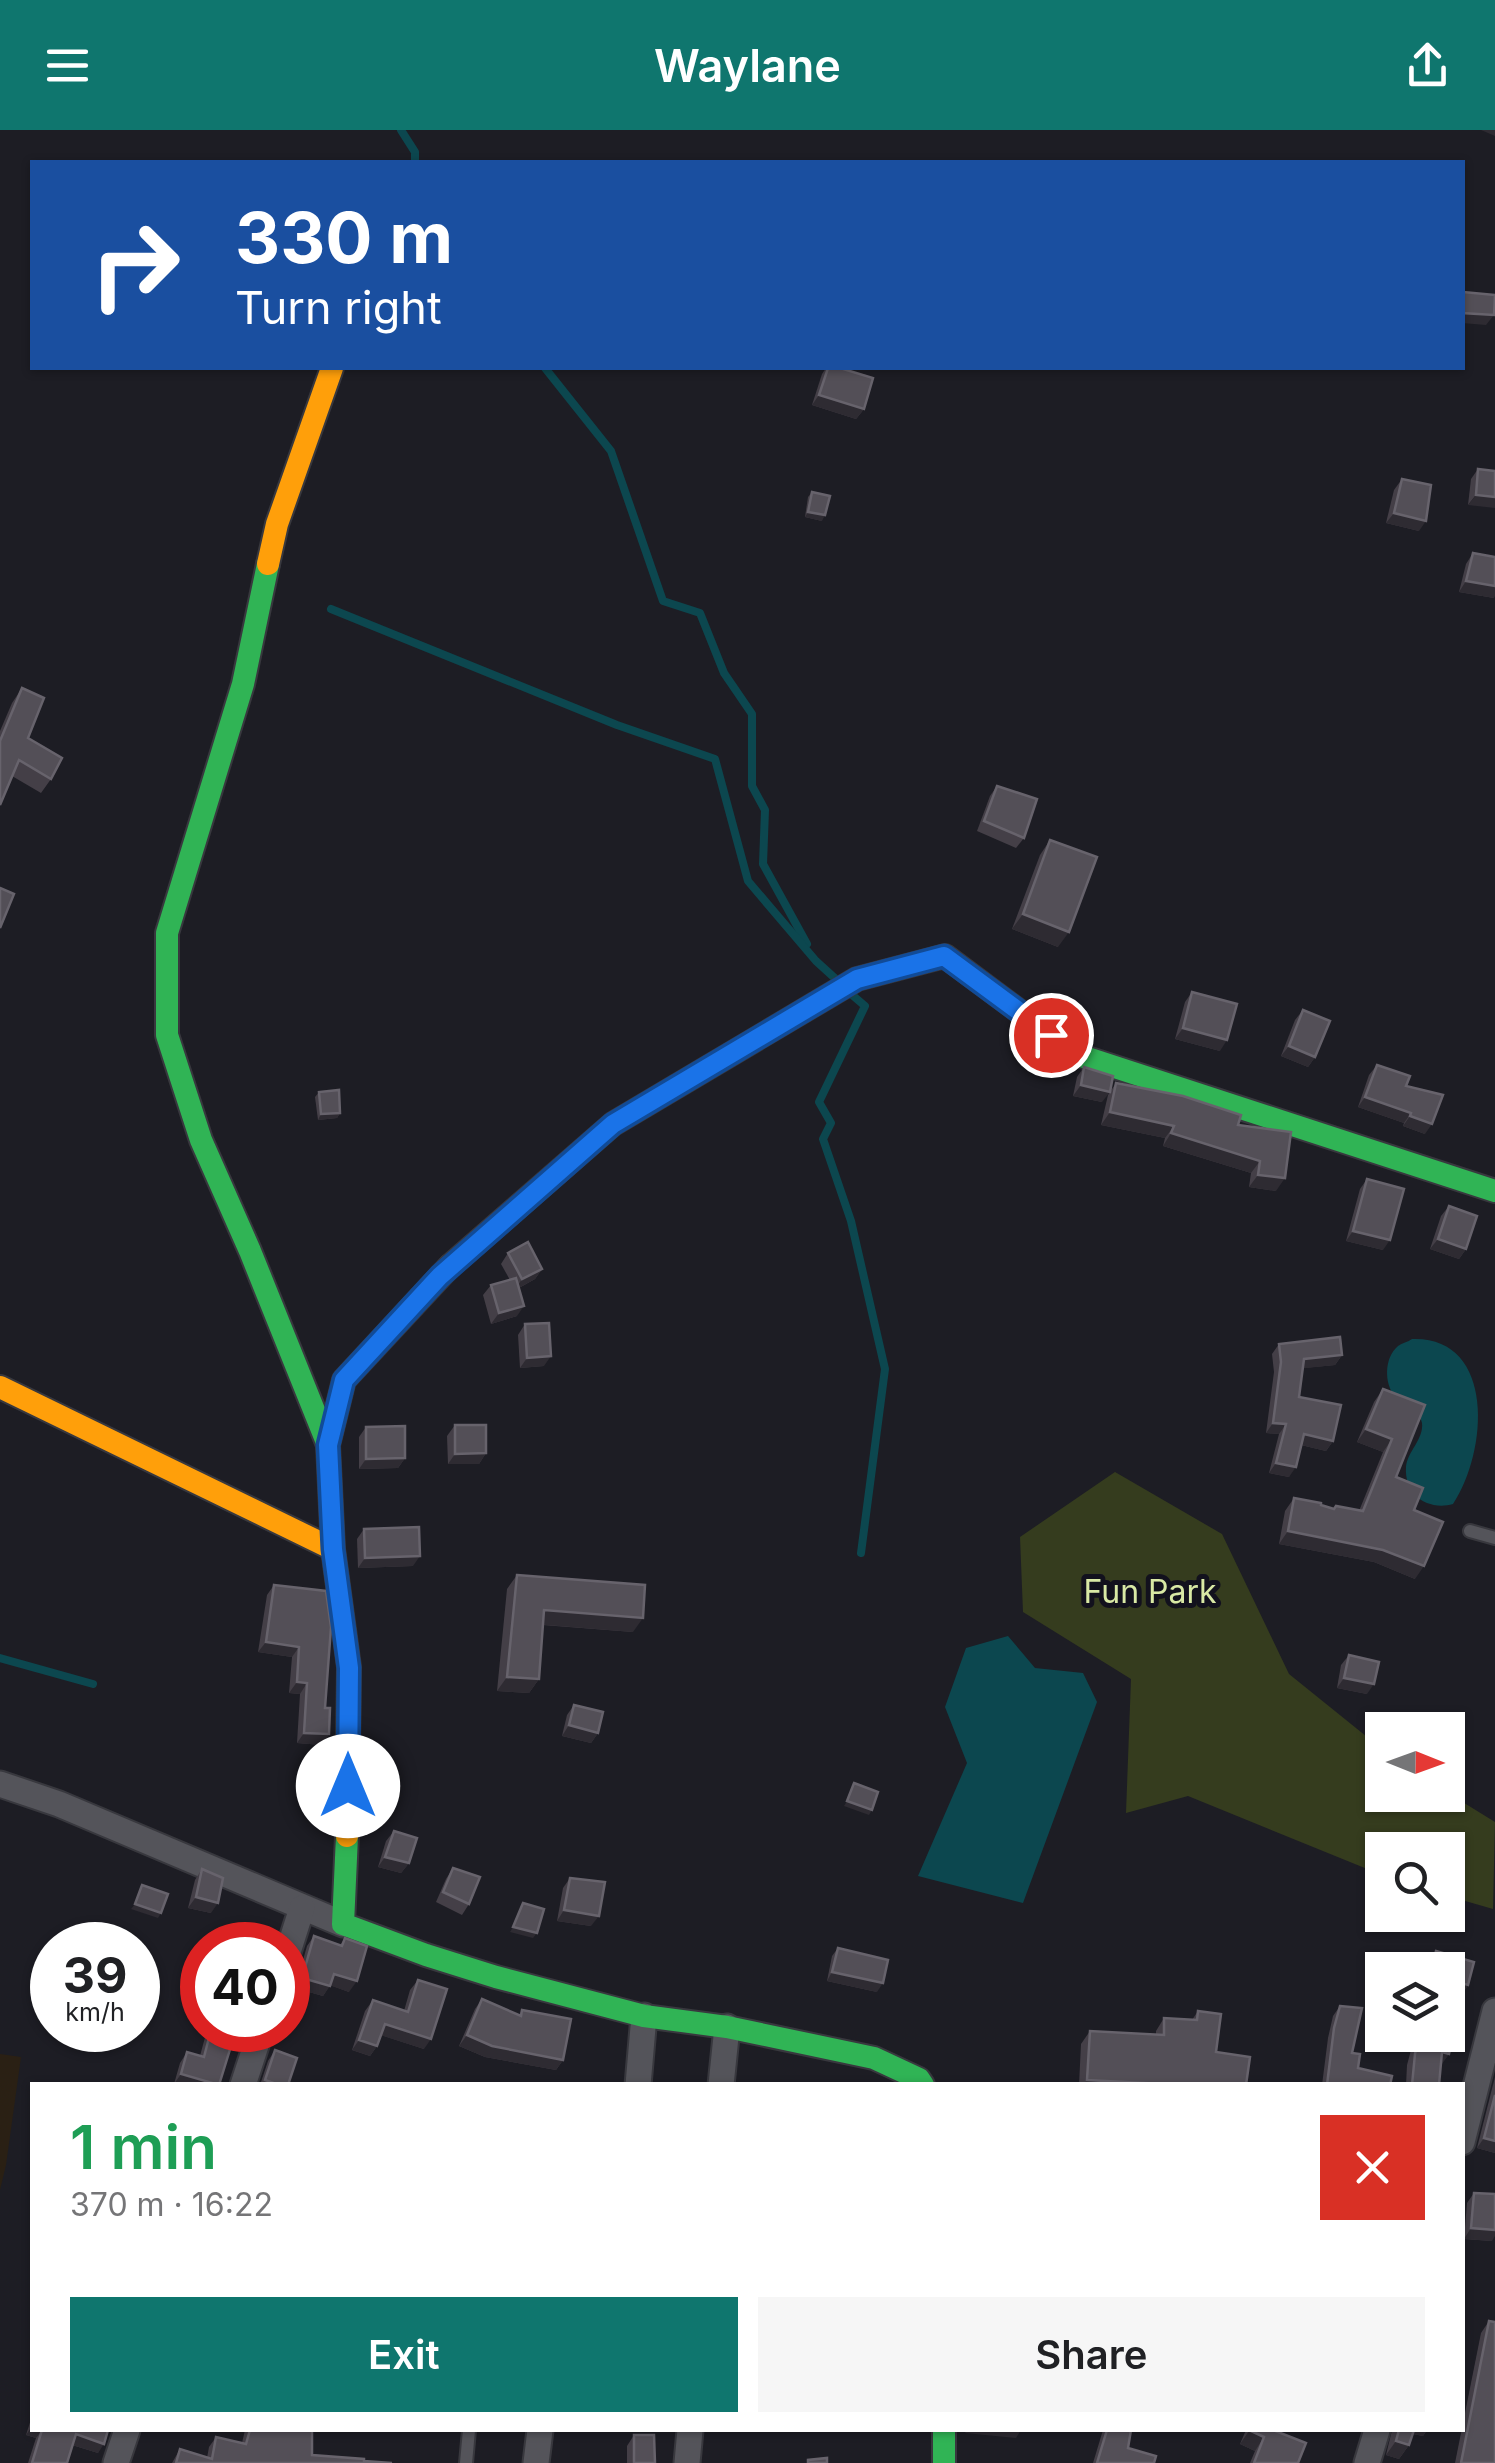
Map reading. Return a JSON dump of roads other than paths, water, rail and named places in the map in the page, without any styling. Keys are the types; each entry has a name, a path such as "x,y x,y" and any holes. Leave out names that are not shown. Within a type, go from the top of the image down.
{"street":[{"path":"328,1445 201,1140 167,1034 167,933 243,684 277,524 331,370"},
{"path":"343,1924 349,1668 333,1549 328,1445 344,1380 440,1276 613,1124 857,979 944,956 1078,1055 1495,1191"},
{"path":"0,1386 333,1549"},
{"path":"0,1784 58,1804 302,1908 426,1955 644,2016 727,2027 874,2058 921,2082"},
{"path":"298,1922 302,1908"},
{"path":"1465,2130 1495,2011"},
{"path":"638,2082 644,2016"},
{"path":"720,2082 727,2027"},
{"path":"244,2082 254,2052"},
{"path":"116,2463 126,2432"},
{"path":"536,2463 540,2432"},
{"path":"688,2463 690,2432"},
{"path":"944,2432 944,2463"},
{"path":"1367,2463 1376,2432"}],"lane":[{"path":"1470,1531 1495,1538"},
{"path":"466,2463 469,2432"}],"water":[{"path":"1412,1339 1439,1343 1458,1356 1471,1376 1477,1400 1478,1427 1465,1481 1453,1504 1444,1506 1419,1499 1406,1477 1407,1461 1422,1423 1395,1397 1387,1371 1393,1351"},
{"path":"1008,1636 1035,1668 1083,1673 1097,1702 1023,1903 918,1876 967,1763 945,1707 966,1648"}],"waterway":[{"path":"401,130 415,152 415,160"},
{"path":"547,370 611,451 663,601 700,613 724,673 752,714 752,786 765,810 763,864 807,944"},
{"path":"331,609 617,725 715,759 748,881 838,981"},
{"path":"851,994 865,1006 819,1102 831,1123 823,1139 851,1221 885,1369 861,1553"},
{"path":"0,1658 93,1684"}],"park label":[{"name":"Fun Park","path":"1150,1591"}]}
